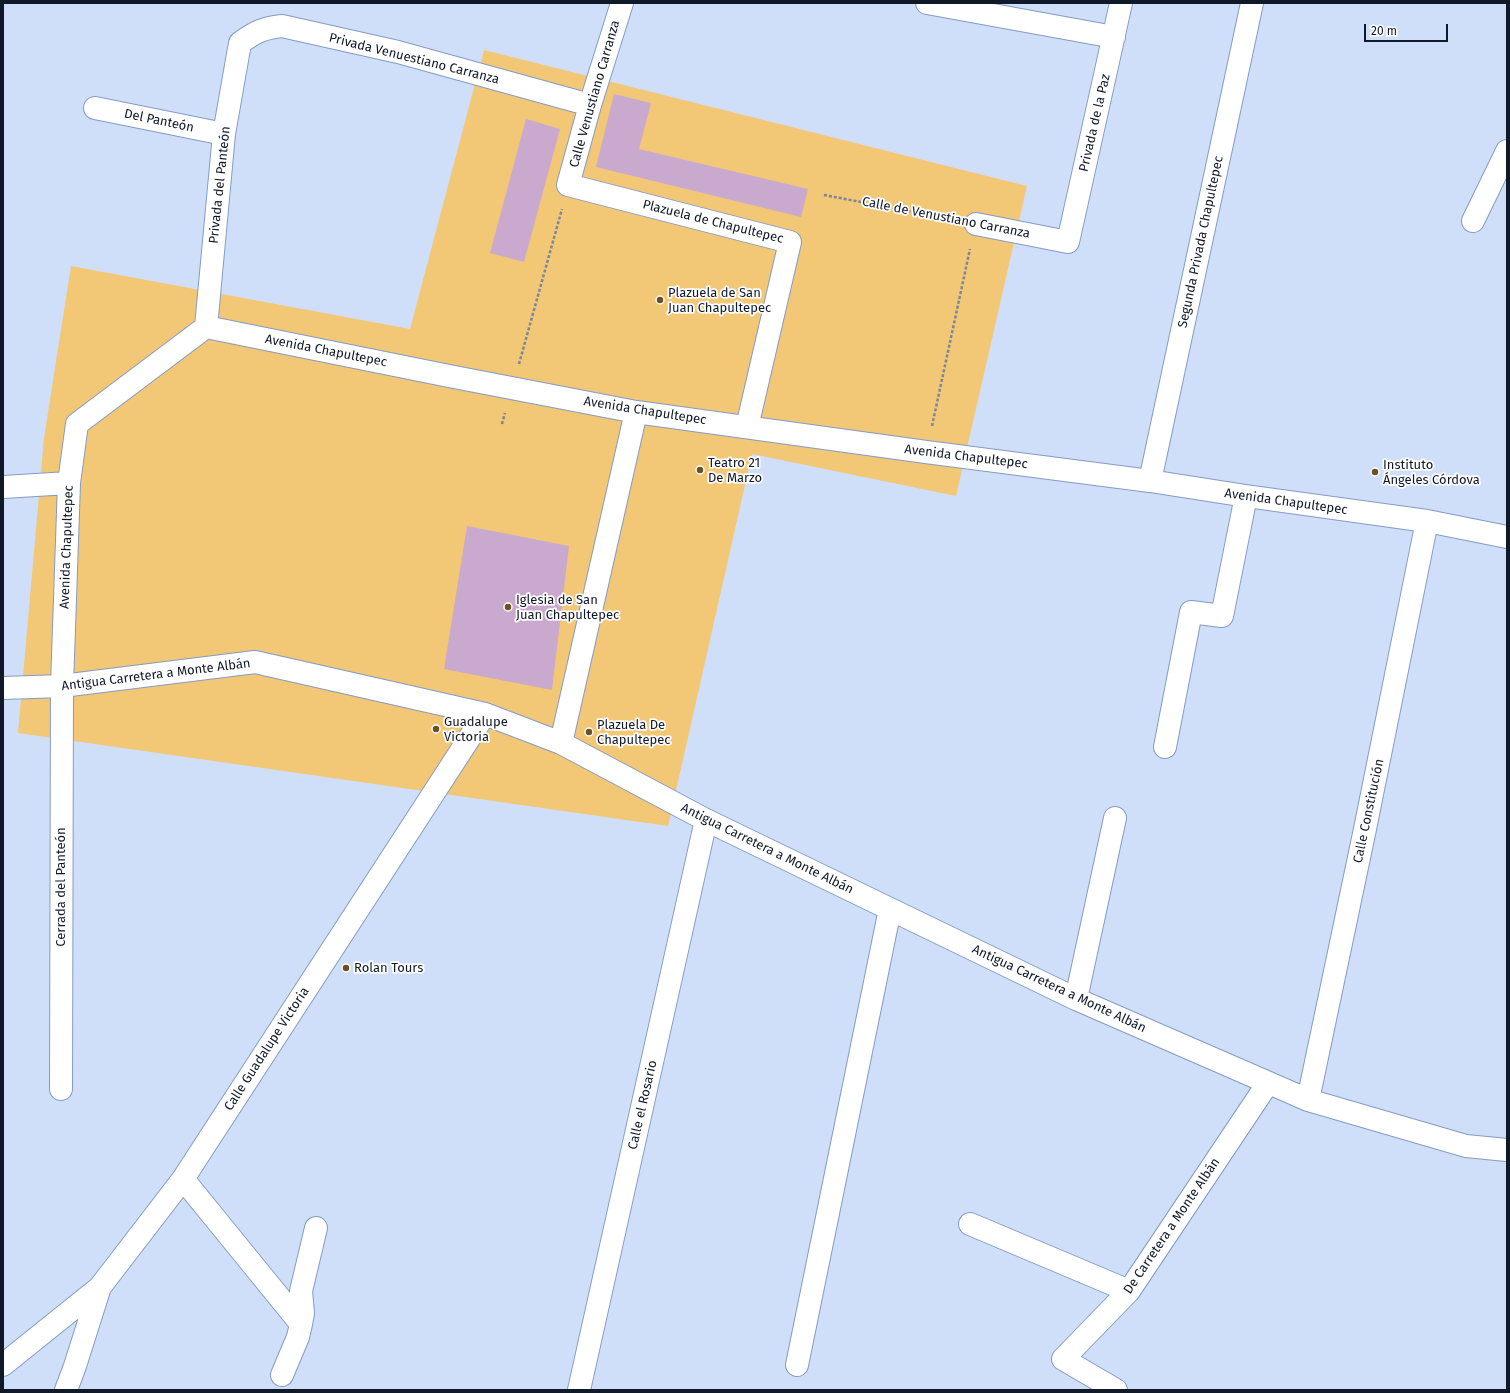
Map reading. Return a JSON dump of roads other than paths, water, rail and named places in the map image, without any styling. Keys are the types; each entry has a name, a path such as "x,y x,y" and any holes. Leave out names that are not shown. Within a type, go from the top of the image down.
{"street":[{"name":"Calle Venustiano Carranza","path":"568,185 590,105 622,3"},
{"path":"927,3 1114,37"},
{"name":"Privada de la Paz","path":"1068,242 1121,3"},
{"name":"Segunda Privada Chapultepec","path":"1150,481 1252,3"},
{"name":"Privada Venuestiano Carranza","path":"240,43 252,34 264,28 282,26 398,52 590,105"},
{"name":"Privada del Panteón","path":"206,327 224,134 240,43"},
{"name":"Del Panteón","path":"95,108 224,134"},
{"path":"1473,221 1507,150"},
{"name":"Plazuela de Chapultepec","path":"568,185 790,242 747,427"},
{"name":"Calle de Venustiano Carranza","path":"976,224 1068,242"},
{"name":"Avenida Chapultepec","path":"62,686 70,482 77,424 206,327 636,412 1150,481 1427,521 1507,537"},
{"path":"561,743 636,412"},
{"path":"3,487 70,482"},
{"path":"1165,747 1191,612 1222,616 1246,496"},
{"name":"Calle Constitución","path":"1308,1100 1365,829 1427,521"},
{"name":"Antigua Carretera a Monte Albán","path":"3,688 62,686 255,662 485,714 561,743 706,820 890,909 1076,998 1268,1083 1308,1100 1466,1146 1507,1150"},
{"name":"Cerrada del Panteón","path":"61,1088 62,686"},
{"name":"Calle Guadalupe Victoria","path":"66,1390 100,1287 183,1178 485,714"},
{"path":"1076,998 1115,818"},
{"name":"Calle el Rosario","path":"580,1390 706,820"},
{"path":"797,1365 890,909"},
{"name":"De Carretera a Monte Albán","path":"1116,1390 1064,1359 1129,1291 1268,1083"},
{"path":"183,1178 301,1324"},
{"path":"970,1224 1129,1291"},
{"path":"282,1375 298,1337 303,1313 301,1291 316,1228"},
{"path":"3,1365 100,1287"}],"place":[{"name":"Plazuela de San Juan Chapultepec","path":"660,300"},
{"name":"Teatro 21 De Marzo","path":"700,470"},
{"name":"Instituto Ángeles Córdova","path":"1375,472"},
{"name":"Iglesia de San Juan Chapultepec","path":"508,607"},
{"name":"Guadalupe Victoria","path":"436,729"},
{"name":"Plazuela De Chapultepec","path":"589,732"},
{"name":"Rolan Tours","path":"346,968"}]}
